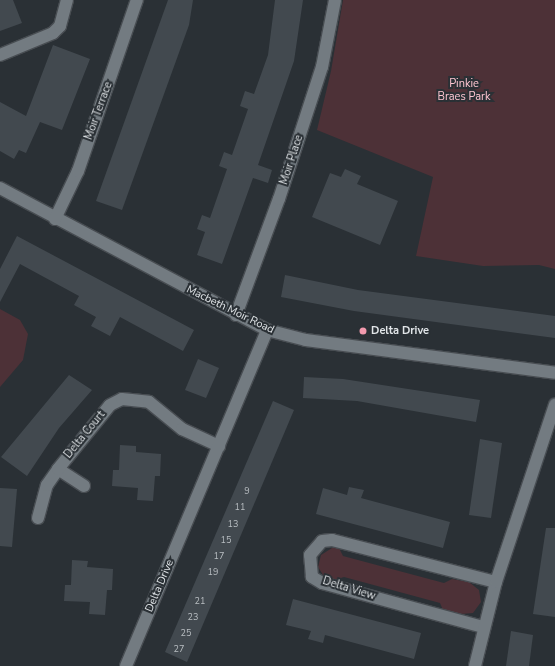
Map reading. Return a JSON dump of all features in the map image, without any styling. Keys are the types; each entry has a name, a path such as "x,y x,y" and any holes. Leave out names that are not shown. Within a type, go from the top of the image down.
{"street":[{"path":"0,55 53,33 60,26 67,0"},
{"name":"Moir Terrace","path":"56,219 78,171 137,0"},
{"name":"Moir Place","path":"236,315 279,199 322,67 335,0"},
{"name":"Macbeth Moir Road","path":"0,188 236,315 267,330 306,340 555,373"},
{"name":"Delta Drive","path":"126,666 220,446 267,330"},
{"name":"Delta Court","path":"38,518 47,485 58,469 110,405 122,399 149,402 182,429 220,446"},
{"path":"475,666 483,627 496,582 555,405"},
{"name":"Delta Court","path":"58,469 84,486"},
{"name":"Delta View","path":"483,627 322,583 312,577 310,555 322,541 332,540 496,582"}],"green space":[{"name":"Pinkie Braes Park","path":"343,0 555,0 555,269 539,265 483,266 416,256 433,177 317,130 331,71"},
{"path":"0,309 20,320 28,334 23,360 0,387"},
{"path":"332,548 339,548 343,556 444,583 452,579 469,582 479,590 481,602 473,613 461,614 443,610 440,603 344,577 331,581 325,578 318,567 321,555"}],"building":[{"path":"0,0 13,0 22,23 0,31"},
{"path":"168,0 193,0 189,25 122,210 96,201"},
{"path":"275,0 303,0 294,61 258,165 272,170 268,183 253,178 222,264 197,255 205,232 197,229 202,215 210,218 227,169 219,166 224,152 232,155 248,109 240,106 245,91 254,94 268,55"},
{"path":"53,45 90,59 62,130 40,122 26,153 19,150 14,159 0,151 0,102 26,116"},
{"path":"345,169 361,176 357,184 398,201 380,245 312,217 330,173 341,177"},
{"path":"17,236 194,330 183,351 120,317 110,336 91,326 96,317 74,305 79,296 20,264 0,302 0,269"},
{"path":"285,275 358,290 555,316 555,338 354,311 281,297"},
{"path":"198,359 219,368 206,398 185,390"},
{"path":"69,375 92,390 59,428 27,476 1,457"},
{"path":"304,377 343,379 480,400 476,422 357,401 303,398"},
{"path":"273,401 294,410 187,662 165,652"},
{"path":"480,439 502,443 491,518 469,515"},
{"path":"120,445 136,446 136,452 161,454 160,476 155,476 153,501 137,500 138,488 112,486 113,470 119,470"},
{"path":"349,487 364,490 361,498 450,522 443,548 316,514 323,488 347,495"},
{"path":"0,488 17,489 12,547 0,546"},
{"path":"546,528 555,528 555,617 533,614"},
{"path":"72,560 88,561 87,567 113,569 112,590 107,590 105,615 89,614 90,602 64,601 65,585 71,585"},
{"path":"293,599 421,633 414,659 325,635 323,643 308,639 311,631 286,625"},
{"path":"511,631 533,635 529,666 506,666"}],"place":[{"name":"Delta Drive","path":"363,331"}]}
